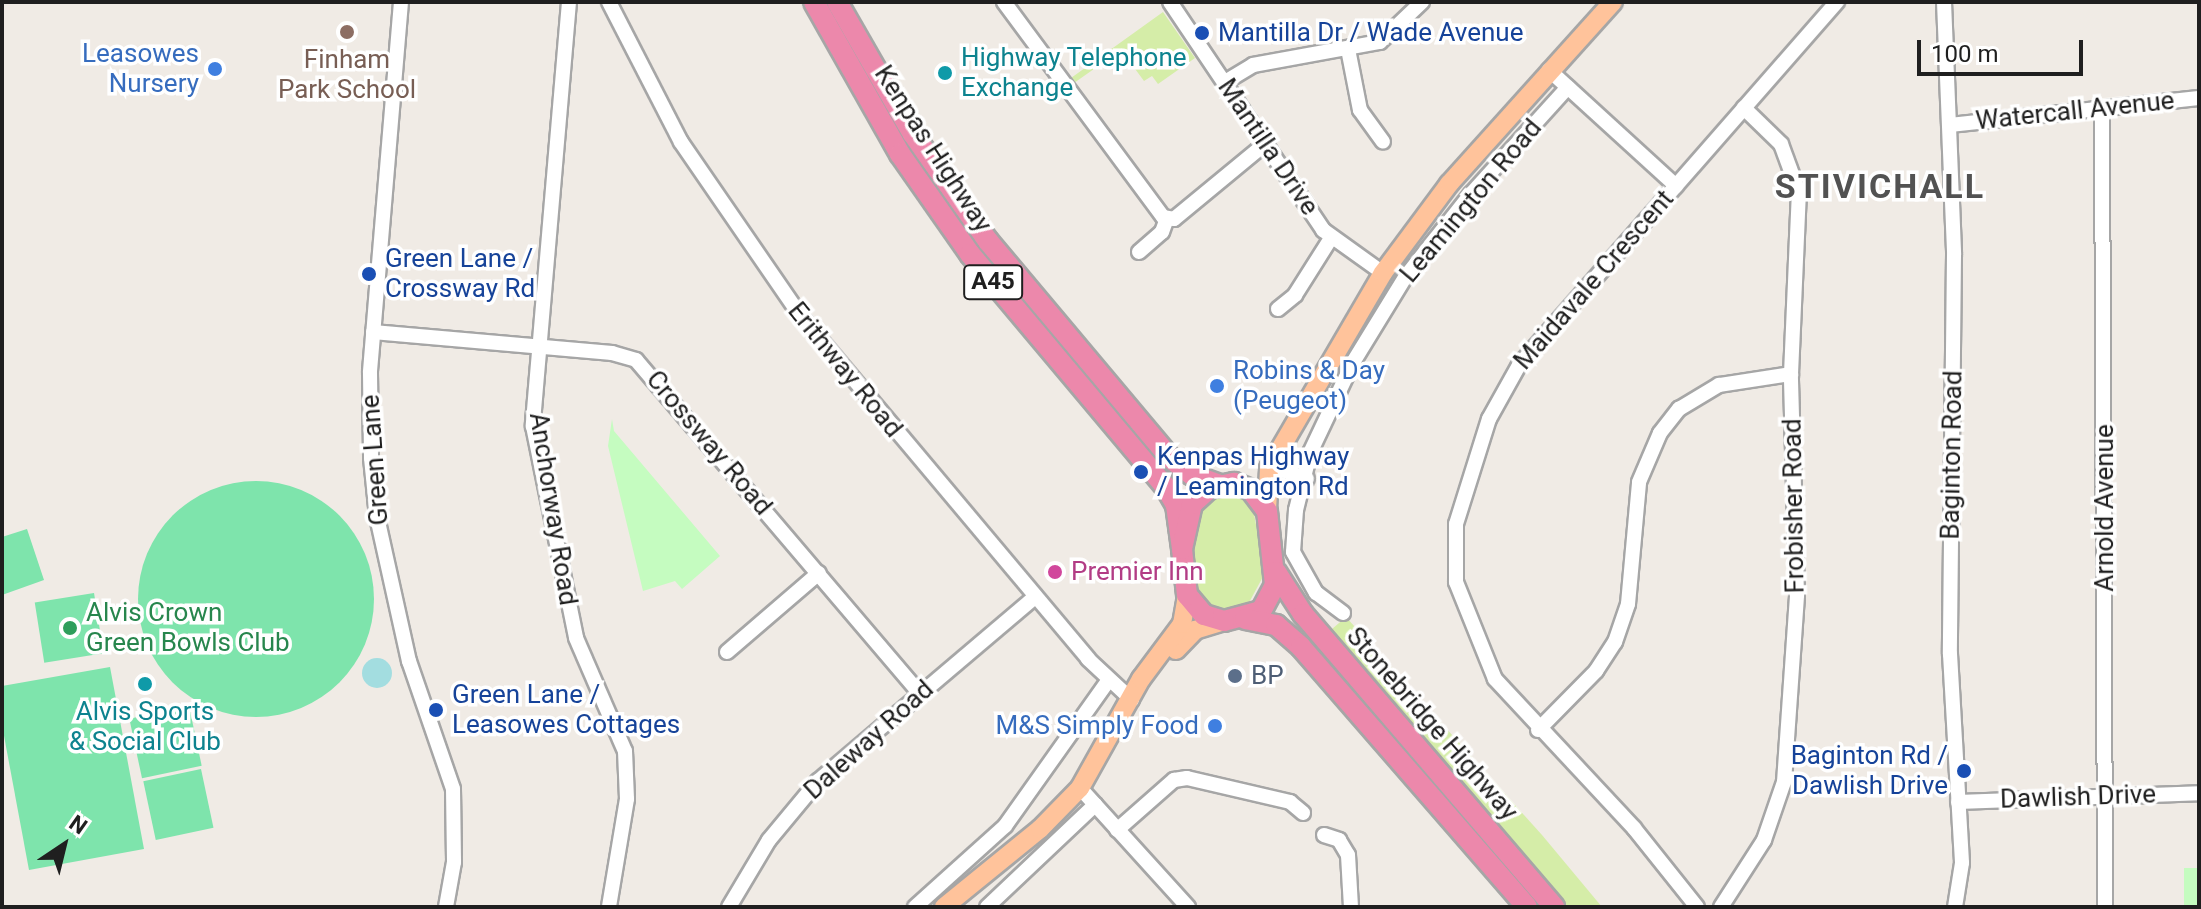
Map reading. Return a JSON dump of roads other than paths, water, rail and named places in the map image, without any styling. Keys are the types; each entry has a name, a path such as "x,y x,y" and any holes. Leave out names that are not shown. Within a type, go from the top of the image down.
{"highway":[{"name":"Kenpas Highway","path":"814,2 900,154 961,242 1165,486 1176,505 1182,549"},
{"name":"Kenpas Highway","path":"837,2 913,134 988,241 1169,457 1193,476 1227,484"},
{"path":"1227,484 1251,490 1267,511 1276,572 1268,604 1235,620 1204,615 1187,595 1182,549 1187,511 1203,492 1227,484"},
{"name":"Stonebridge Highway","path":"1276,572 1303,614 1554,907"},
{"name":"Stonebridge Highway","path":"1235,620 1276,625 1296,642 1527,907"}],"main road":[{"name":"Leamington Road","path":"1267,511 1269,467 1383,273 1449,184 1613,2"},
{"path":"1227,484 1269,467"},
{"path":"944,907 1040,829 1080,788 1132,700 1141,679 1182,624 1187,595"},
{"path":"1132,700 1189,634 1235,620"}],"street":[{"name":"Green Lane","path":"401,2 373,332 370,430 377,517 409,661 453,789 455,849 446,907"},
{"name":"Erithway Road","path":"609,2 681,142 772,278 1035,597 1108,681 1132,700"},
{"path":"1004,2 1167,218 1174,219 1265,144"},
{"name":"Mantilla Drive","path":"1170,2 1331,238 1383,273"},
{"path":"1225,82 1253,65 1380,42 1422,2"},
{"name":"Maidavale Crescent","path":"1697,907 1634,828 1538,730 1495,679 1470,625 1453,559 1459,512 1489,419 1519,365 1837,2"},
{"name":"Baginton Road","path":"1944,2 1950,125 1950,654 1962,863 1955,907"},
{"name":"Anchorway Road","path":"569,3 533,426 576,638 620,731 627,763 627,799 609,907"},
{"path":"1348,49 1360,110 1383,142"},
{"path":"1549,70 1676,186"},
{"name":"Leamington Road","path":"1343,613 1316,593 1295,560 1296,510 1307,479 1310,453 1352,364 1398,287 1434,237 1568,87"},
{"name":"Watercall Avenue","path":"1950,125 2199,98"},
{"name":"Frobisher Road","path":"1721,907 1769,830 1789,749 1797,595 1791,374 1797,185 1776,137 1744,108"},
{"name":"Arnold Avenue","path":"2102,109 2107,794 2105,907"},
{"path":"1139,252 1162,232 1167,218"},
{"path":"1278,309 1295,295 1331,238"},
{"name":"Crossway Road","path":"373,332 626,355 645,367 920,694"},
{"path":"1538,730 1596,671 1615,642 1628,604 1639,482 1660,433 1679,409 1719,385 1791,374"},
{"path":"1269,467 1307,479"},
{"path":"727,652 819,573"},
{"name":"Daleway Road","path":"729,907 769,840 802,800 920,694 1035,597"},
{"path":"915,907 1005,826 1108,681"},
{"path":"1117,830 1174,780 1187,778 1290,802 1303,813"},
{"path":"1080,788 1188,907"},
{"name":"Dawlish Drive","path":"1958,802 2107,794 2199,793"},
{"path":"987,907 1095,805"},
{"path":"1324,835 1339,840 1348,855 1351,907"}],"water":[{"path":"377,658 388,662 392,673 388,684 377,688 366,684 362,673 366,662"}],"place":[{"name":"Finham Park School","path":"347,32"},
{"name":"Mantilla Dr / Wade Avenue","path":"1202,33"},
{"name":"Leasowes Nursery","path":"215,69"},
{"name":"Highway Telephone Exchange","path":"945,73"},
{"name":"Green Lane / Crossway Rd","path":"369,274"},
{"name":"Robins & Day (Peugeot)","path":"1217,386"},
{"name":"Kenpas Highway / Leamington Rd","path":"1141,472"},
{"name":"Premier Inn","path":"1055,572"},
{"name":"Alvis Crown Green Bowls Club","path":"70,628"},
{"name":"BP","path":"1235,676"},
{"name":"Alvis Sports & Social Club","path":"145,684"},
{"name":"Green Lane / Leasowes Cottages","path":"436,710"},
{"name":"M&S Simply Food","path":"1215,726"},
{"name":"Baginton Rd / Dawlish Drive","path":"1964,771"}],"district":[{"name":"STIVICHALL","path":"1880,187"}]}
